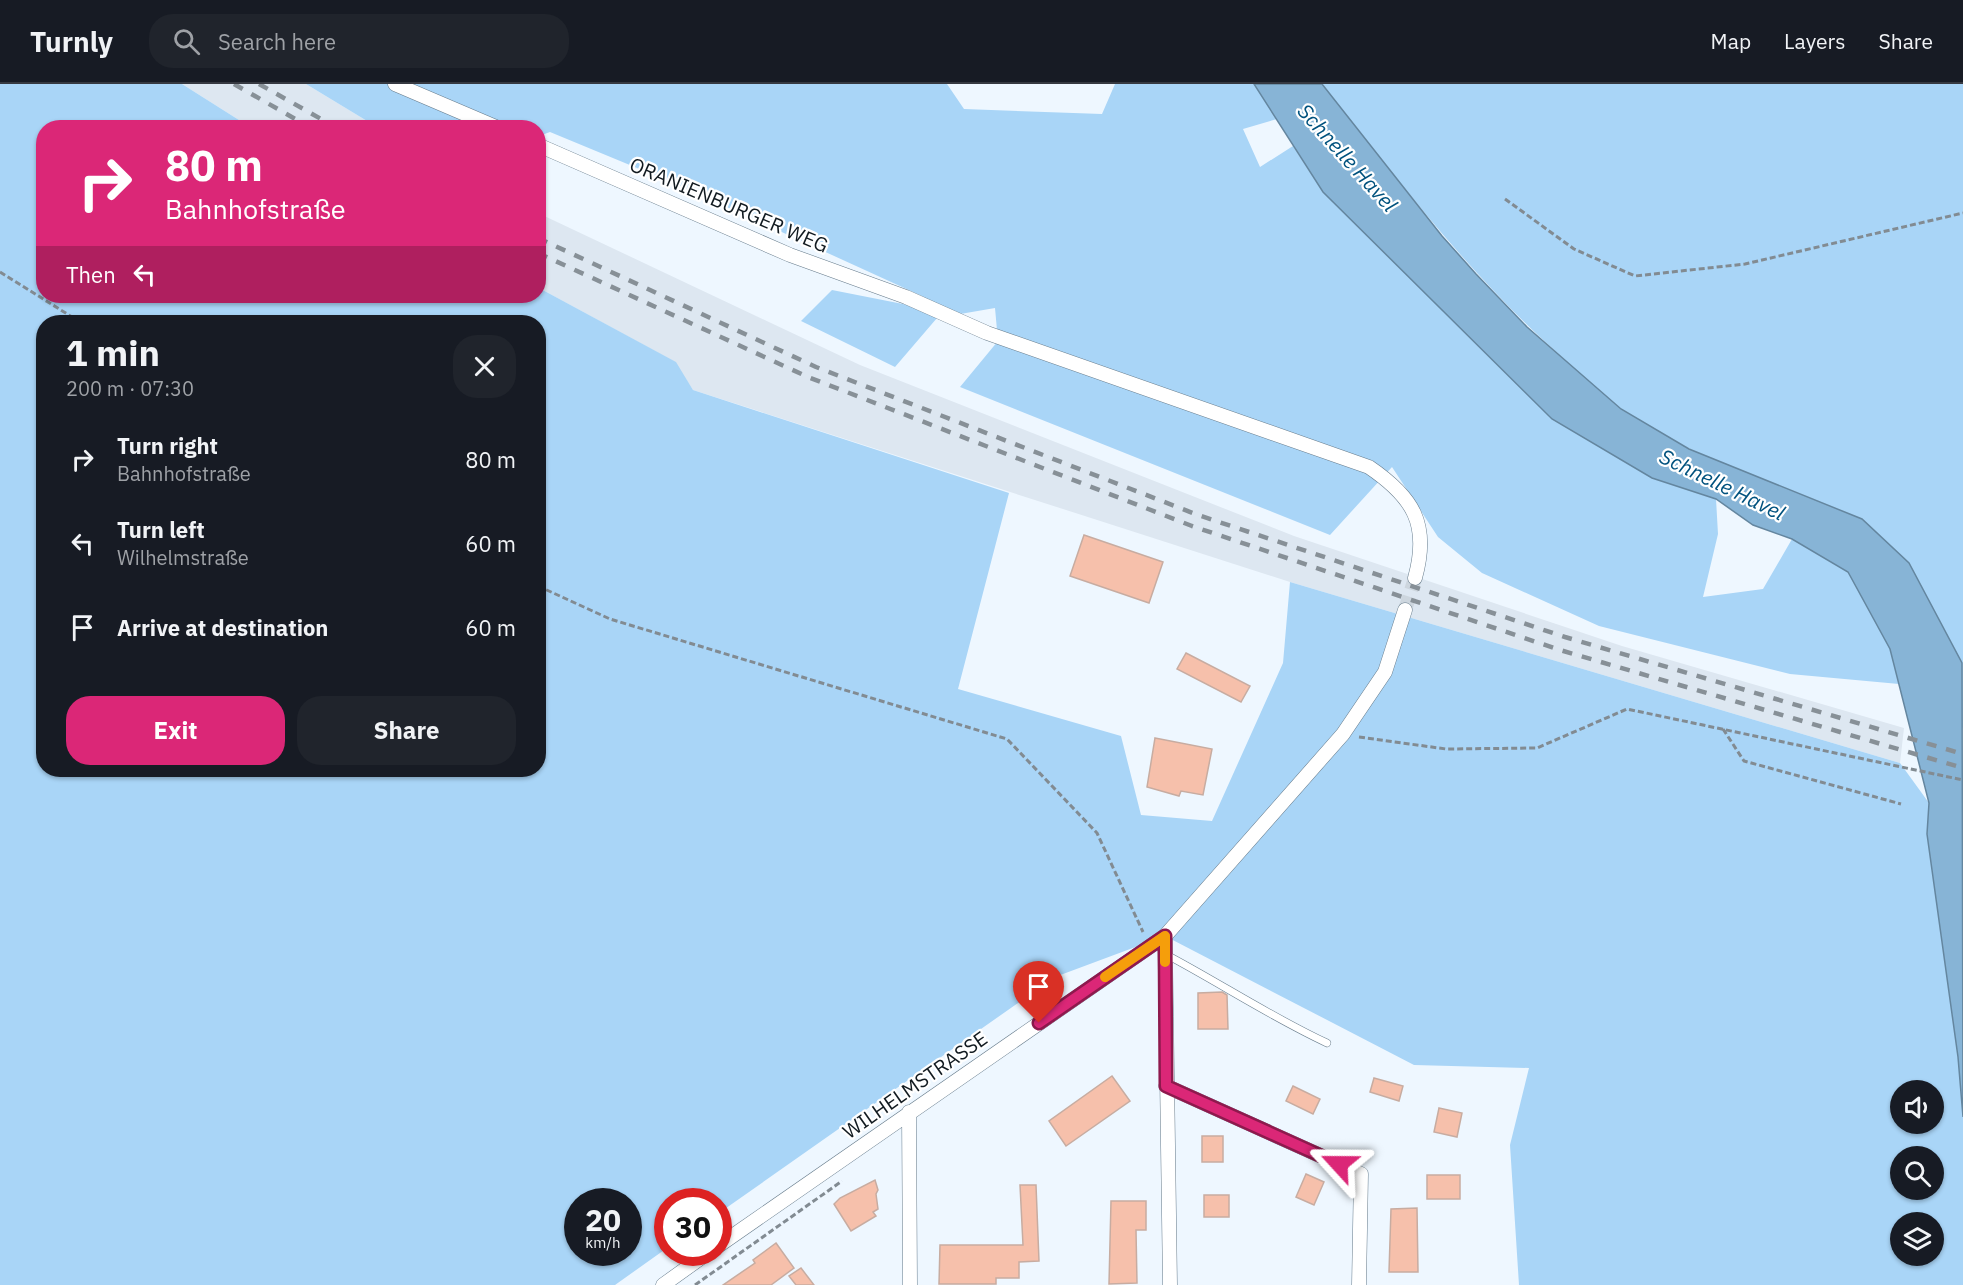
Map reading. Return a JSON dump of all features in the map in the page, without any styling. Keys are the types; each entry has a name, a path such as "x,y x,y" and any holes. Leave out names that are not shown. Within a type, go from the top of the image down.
{"street":[{"path":"394,84 479,120"},
{"name":"ORANIENBURGER WEG","path":"546,148 790,255 906,297 987,333 1369,467 1394,484 1410,502 1419,523 1421,555 1415,578"},
{"name":"WILHELMSTRASSE","path":"732,1236 1165,936 1343,734 1385,672 1405,610"},
{"path":"1165,936 1170,1285"},
{"path":"1166,1086 1360,1174 1359,1285"},
{"path":"909,1112 910,1285"},
{"path":"663,1285 689,1266"}],"lane":[{"path":"1165,954 1247,999 1276,1019 1327,1043"}],"path":[{"path":"1505,199 1574,249 1635,276 1745,264 1963,213"},
{"path":"0,272 36,294"},
{"path":"50,303 69,315"},
{"path":"546,589 610,619 1007,740 1097,833 1150,946"},
{"path":"1343,734 1446,749 1537,747 1627,709 1963,780"},
{"path":"1723,729 1744,761 1900,804"}],"shaded area":[{"path":"0,84 182,84 239,120 36,120 36,303 546,303 546,292 676,362 693,390 1009,493 958,689 1121,736 1141,815 1212,821 1283,663 1290,582 1900,763 1929,803 1927,834 1958,1057 1963,1117 1963,1285 1519,1285 1510,1145 1529,1068 1414,1065 1165,936 1055,977 732,1204 732,1188 654,1188 654,1257 642,1266 642,1188 564,1188 564,1266 642,1266 615,1285 0,1285"},
{"path":"182,84 306,84 365,120 239,120"},
{"path":"306,84 947,84 964,109 1102,114 1115,84 1254,84 1277,119 1243,129 1260,167 1293,146 1323,192 1552,419 1652,478 1716,499 1718,534 1703,597 1763,589 1792,539 1848,572 1890,649 1899,684 1790,674 1599,626 1482,573 1438,537 1392,467 1330,535 960,387 998,341 995,308 937,318 895,367 801,321 832,290 918,307 924,297 683,187 550,132 546,133 546,120 365,120"},
{"path":"1322,84 1963,84 1963,729 1862,519 1709,458 1622,410 1593,386 1497,295 1437,227"},
{"path":"546,217 860,365 1294,536 1622,646 1904,728 1900,763 1290,582 693,390 675,362 546,292"}],"water":[{"name":"Schnelle Havel","path":"1254,84 1322,84 1442,236 1476,274 1527,327 1621,409 1689,449 1862,519 1909,563 1962,663 1963,1117 1958,1057 1927,834 1929,803 1890,649 1848,572 1792,539 1753,525 1716,499 1652,478 1552,419 1323,192"}],"building":[{"path":"1084,535 1163,562 1149,603 1070,576"},
{"path":"1186,653 1250,686 1241,702 1177,669"},
{"path":"1155,738 1212,749 1203,795 1181,791 1179,796 1147,787"},
{"path":"1222,992 1227,995 1228,1029 1198,1029 1198,993"},
{"path":"1112,1076 1130,1101 1066,1146 1049,1121"},
{"path":"1374,1078 1403,1086 1399,1101 1370,1092"},
{"path":"1293,1086 1320,1099 1313,1114 1286,1101"},
{"path":"1439,1108 1462,1113 1457,1137 1434,1132"},
{"path":"1202,1136 1223,1136 1223,1162 1202,1162"},
{"path":"1306,1174 1324,1182 1314,1205 1296,1197"},
{"path":"1427,1175 1460,1175 1460,1199 1427,1199"},
{"path":"875,1180 878,1190 876,1194 878,1209 873,1212 876,1216 851,1231 834,1204 840,1198"},
{"path":"1020,1185 1036,1185 1039,1261 1019,1262 1019,1278 996,1278 996,1284 939,1284 940,1245 1023,1245"},
{"path":"1204,1195 1229,1195 1229,1217 1204,1217"},
{"path":"1111,1201 1146,1201 1146,1230 1136,1230 1137,1283 1109,1284"},
{"path":"1417,1208 1418,1272 1389,1272 1391,1209"},
{"path":"776,1243 794,1268 771,1285 723,1285 755,1263 753,1260"},
{"path":"801,1268 814,1285 796,1285 789,1276"}],"tunnel":[{"path":"1405,610 1415,578"}],"railway":[{"path":"234,84 297,120"},
{"path":"259,84 323,120"},
{"path":"546,242 816,367 1198,515 1565,637 1963,754"},
{"path":"546,257 808,377 1192,526 1560,650 1963,768"}],"slow traffic":[{"path":"1105,977 1165,936 1165,962"}],"route":[{"path":"1039,1023 1165,936 1166,1086 1339,1164"}]}
